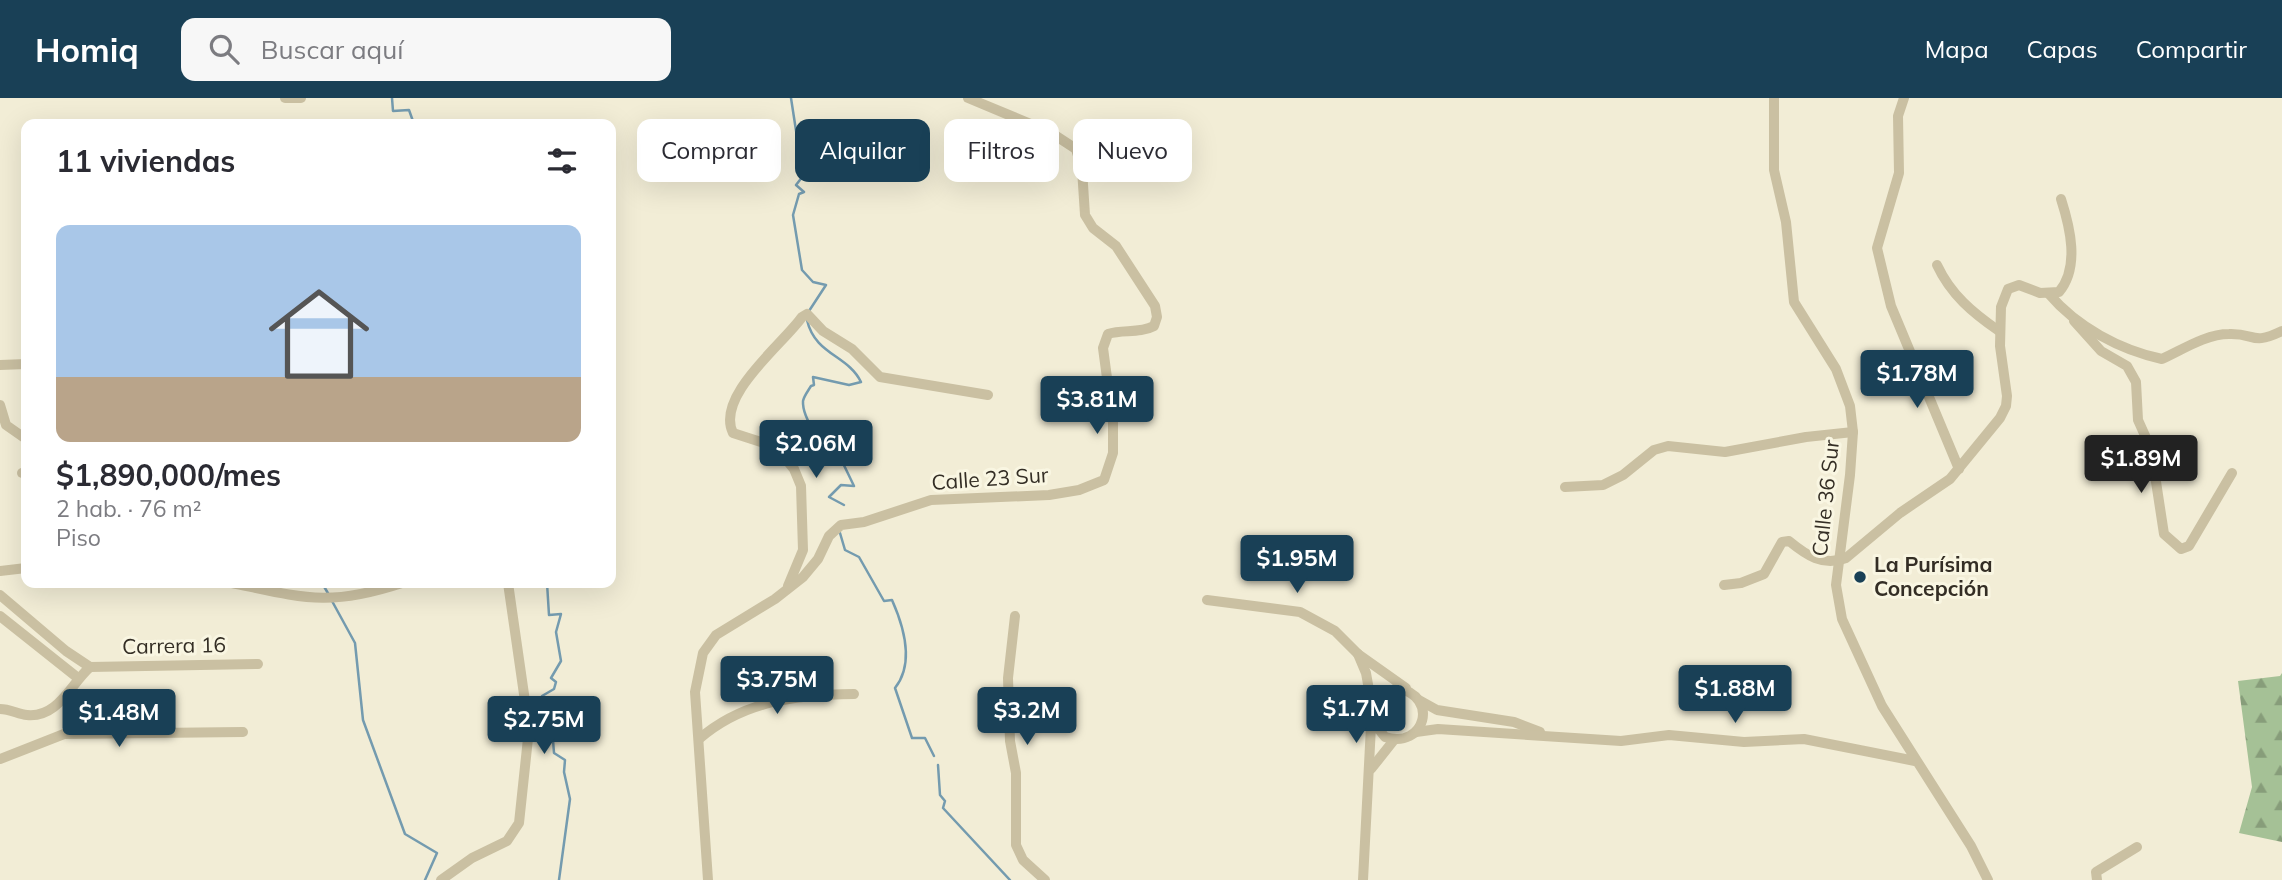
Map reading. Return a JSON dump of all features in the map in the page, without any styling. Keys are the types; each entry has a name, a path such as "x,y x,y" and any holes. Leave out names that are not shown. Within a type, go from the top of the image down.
{"street":[{"path":"285,98 301,98"},
{"name":"Calle 23 Sur","path":"708,880 695,692 703,653 716,635 783,594 813,566 829,536 841,525 877,518 931,500 1049,495 1079,490 1104,480 1113,453 1113,423 1103,348 1108,334 1120,330 1145,331 1154,327 1157,317 1155,306 1116,246 1093,228 1085,215 1082,169 1076,149 1050,132 968,98"},
{"name":"Calle 36 Sur","path":"1774,98 1774,170 1786,222 1794,302 1836,369 1850,406 1853,432 1838,561 1837,601 1842,619 1875,693 1915,761 1971,846 1988,880"},
{"path":"1904,98 1898,117 1899,173 1877,248 1891,306 1959,469"},
{"path":"1724,585 1741,583 1764,574 1782,542 1789,541 1816,560 1838,561 1854,553 1900,513 1950,479 1959,469 1987,436 2006,406 1999,331 2001,307 2008,289 2019,285 2049,294 2059,292 2065,285 2071,263 2070,237 2062,199"},
{"path":"1937,265 1945,282 1961,300 1999,331"},
{"path":"2049,294 2101,351 2127,366 2136,382 2138,420 2151,449 2164,534 2172,544 2180,549 2189,546 2232,473"},
{"path":"783,594 800,564 803,550 801,486 794,469 776,447 733,433 730,415 738,393 802,317 807,314 823,331 852,349 880,376 988,395"},
{"path":"2074,321 2162,359 2211,336 2231,333 2263,340 2282,331"},
{"path":"0,376 0,363 21,364"},
{"path":"0,405 6,425 21,436"},
{"path":"1565,487 1603,485 1623,475 1654,450 1668,446 1725,452 1806,437 1853,432"},
{"path":"0,571 21,569"},
{"path":"256,588 315,600 362,595 385,588"},
{"path":"441,880 472,858 507,841 519,823 529,729 509,588"},
{"path":"0,595 66,651 90,667 58,705 46,713 24,715 0,709"},
{"path":"1207,600 1300,612 1335,631 1358,654 1419,700 1437,710 1514,722 1549,735"},
{"path":"0,616 78,678"},
{"path":"1015,616 1008,678 1010,741 1016,773 1016,845 1023,860 1045,880"},
{"path":"1358,654 1366,673 1373,722 1363,880"},
{"name":"Carrera 16","path":"90,667 258,664"},
{"path":"1372,707 1377,697 1386,690 1408,690"},
{"path":"699,739 724,720 751,706 794,697 854,694"},
{"path":"1416,732 1423,716 1419,700"},
{"path":"1373,722 1385,737 1394,740 1416,732 1438,729 1621,741 1669,736 1744,742 1804,739 1915,761"},
{"path":"0,759 64,734 243,732"},
{"path":"1371,769 1394,740"},
{"path":"2097,880 2096,872 2137,847"}],"green space":[{"path":"2282,673 2282,842 2239,833 2252,787 2238,681 2280,676"}],"waterway":[{"path":"392,98 393,111 409,110 412,119"},
{"path":"791,98 803,176 796,185 804,192 799,194 793,215 802,270 813,282 826,285 809,311"},
{"path":"807,320 817,341 848,366 861,382 849,385 813,377 814,385 803,401 810,425 821,442 840,457 854,486 841,485 829,497 844,505"},
{"path":"840,533 845,550 859,557 884,601 892,600 906,645 905,668 895,688 912,738 925,738 934,756"},
{"path":"325,588 329,595"},
{"path":"547,588 549,615 561,614 556,632 561,661 551,678 556,682 554,689 542,696 545,709 540,712 545,728 559,730 553,740 554,753 565,760 564,772 570,799 559,880"},
{"path":"332,601 355,643 363,720 405,834 437,853 425,880"},
{"path":"938,765 940,795 945,801 943,808 1010,880"}],"place":[{"name":"La Purísima Concepción","path":"1860,577"}]}
